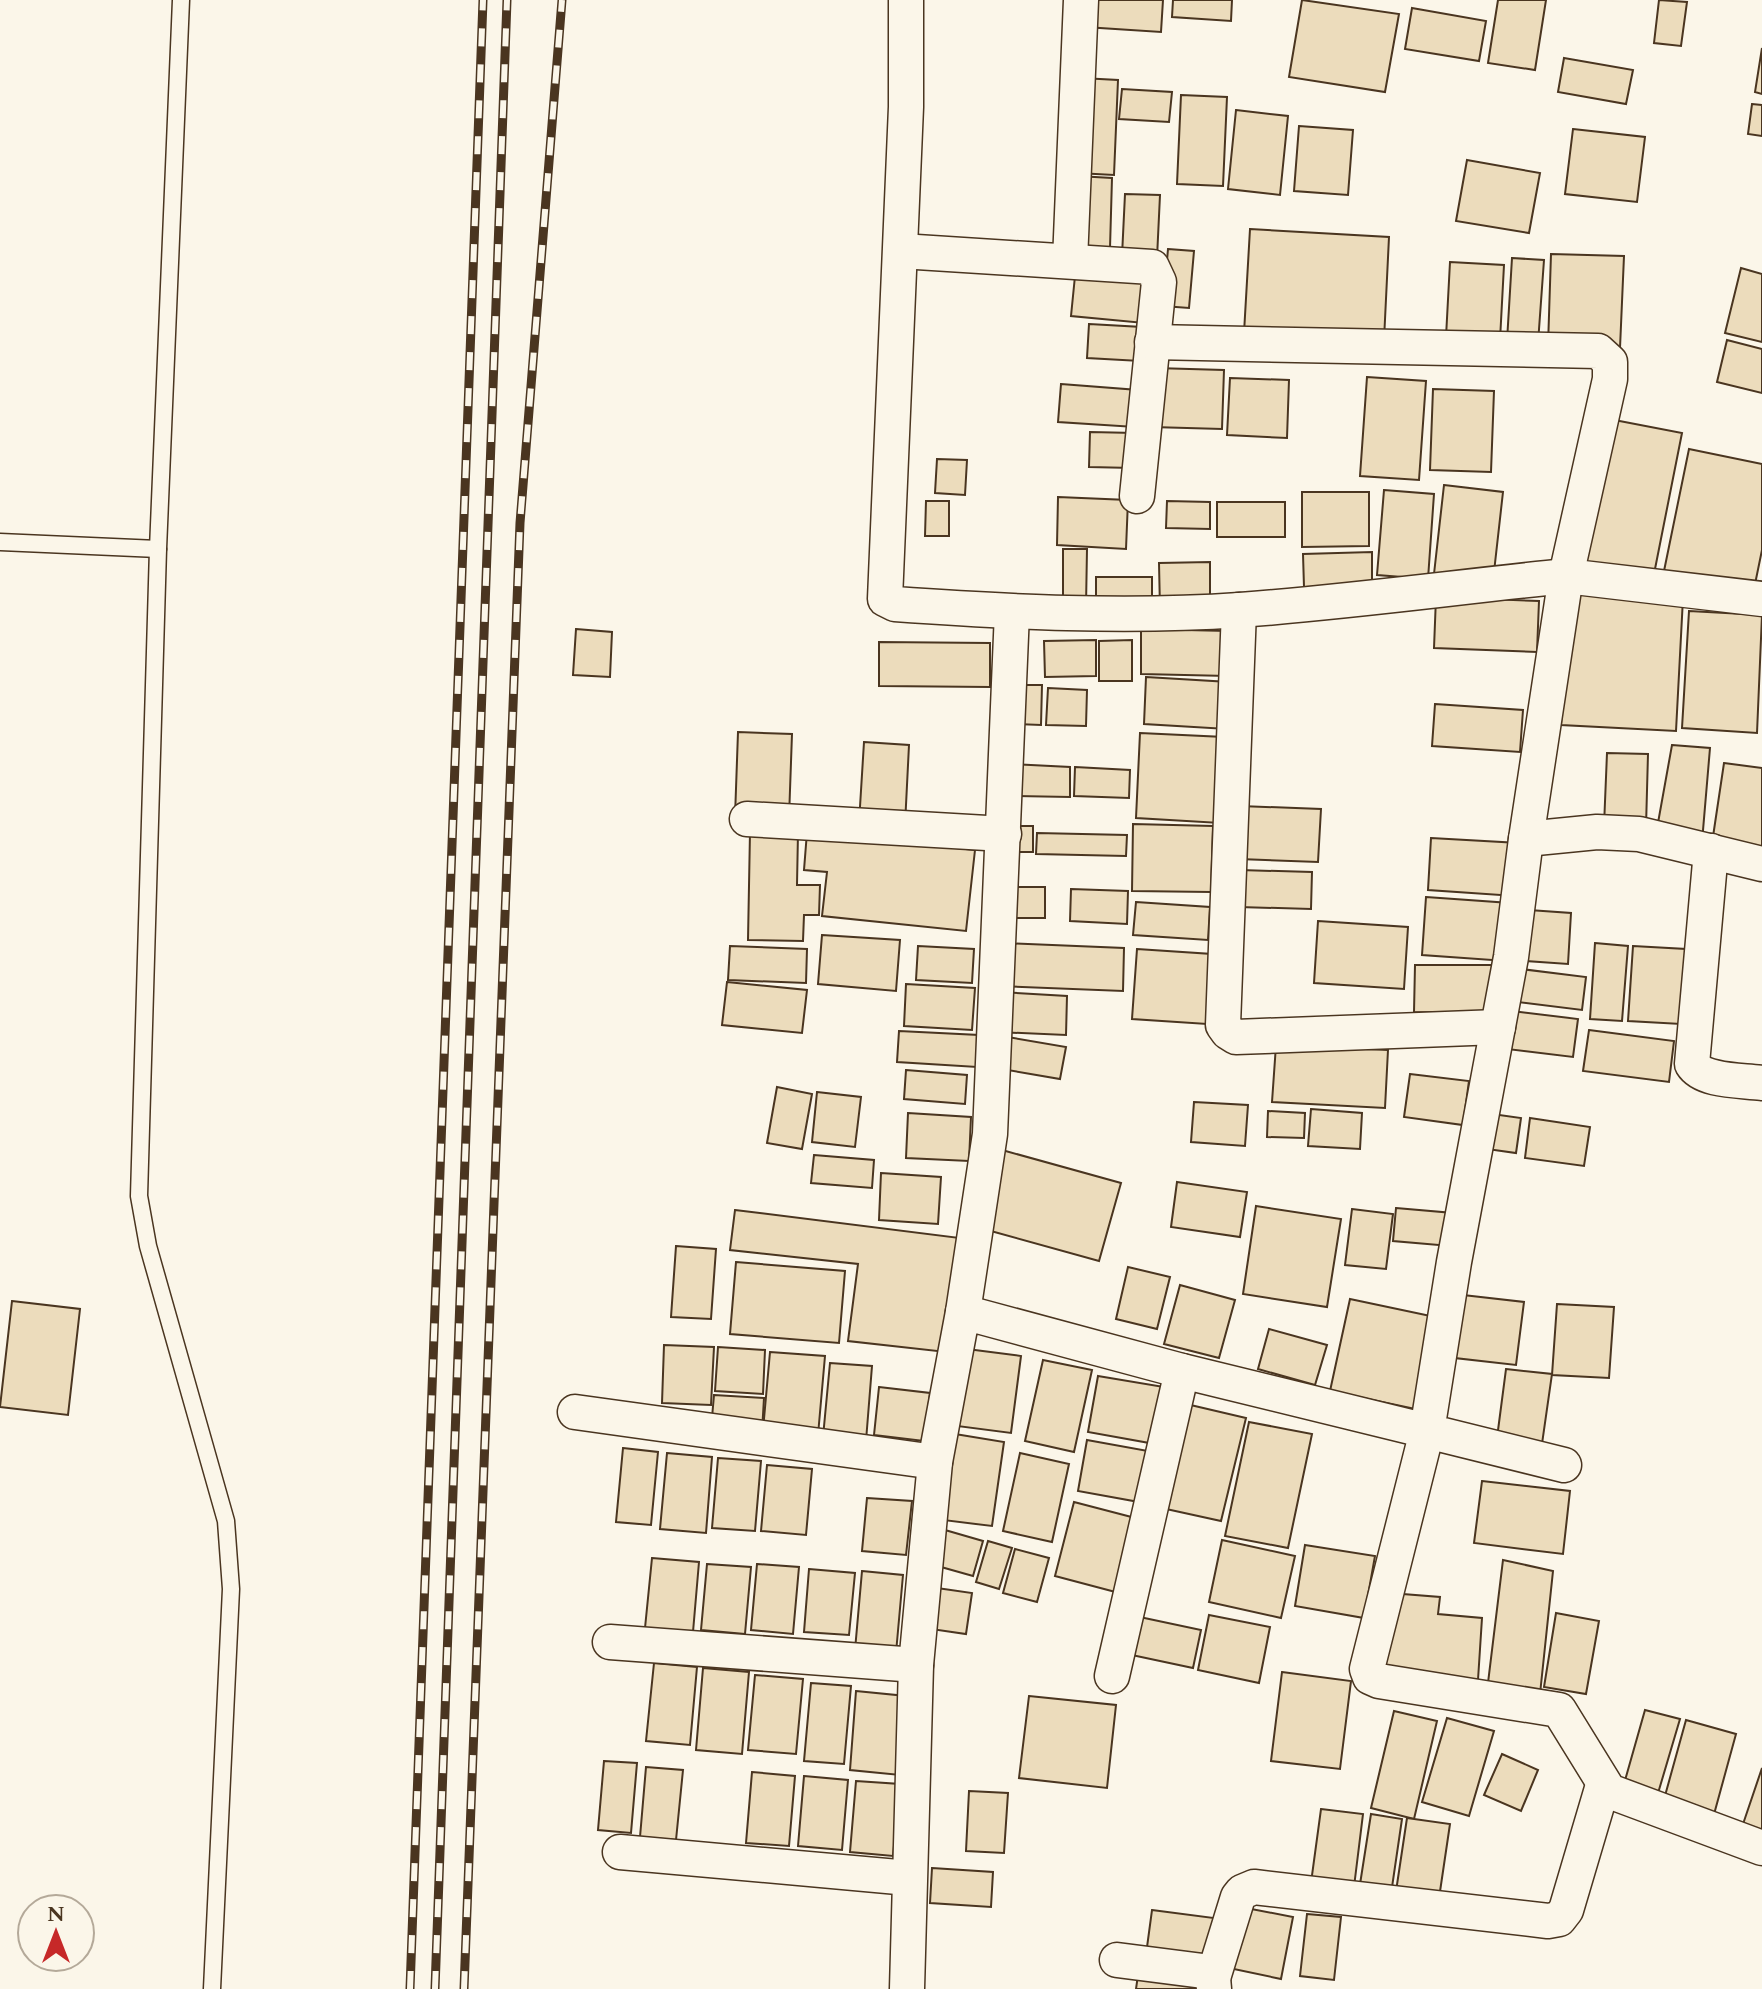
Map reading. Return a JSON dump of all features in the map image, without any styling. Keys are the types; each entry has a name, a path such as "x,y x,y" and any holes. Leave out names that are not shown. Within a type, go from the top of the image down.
{"street":[{"path":"906,0 901,251 889,455 885,599 895,604 1012,612 1126,614 1239,610 1566,576 1762,599"},
{"path":"1070,261 1081,0"},
{"path":"901,251 1152,267 1159,282 1137,496"},
{"path":"1152,342 1598,351 1610,362 1610,379 1566,576 1511,957 1454,1262 1427,1431 1367,1669 1379,1681 1559,1710 1564,1713 1609,1791 1762,1848"},
{"path":"1239,610 1223,1025 1236,1037 1498,1027"},
{"path":"907,1989 916,1665 935,1462 963,1312 990,1134 1012,612"},
{"path":"747,819 1004,834"},
{"path":"1526,839 1618,832 1639,834 1762,864"},
{"path":"1711,851 1692,1064 1704,1075 1762,1083"},
{"path":"963,1312 1182,1371 1564,1465"},
{"path":"1112,1676 1182,1371"},
{"path":"575,1412 935,1462"},
{"path":"610,1642 916,1665"},
{"path":"1213,1983 1238,1897 1254,1887 1548,1921 1559,1919 1566,1910 1603,1785"},
{"path":"620,1852 909,1878"},
{"path":"1117,1960 1203,1971 1213,1983"}],"lane":[{"path":"181,0 158,549 139,1196 148,1246 226,1521 230,1554 231,1589 212,1989"},
{"path":"0,542 158,549"}],"building":[{"path":"1087,0 1163,0 1161,32 1085,27"},
{"path":"1173,0 1232,0 1231,21 1172,17"},
{"path":"1302,0 1399,14 1385,92 1289,77"},
{"path":"1498,0 1546,0 1535,70 1488,63"},
{"path":"1659,0 1687,2 1681,46 1654,43"},
{"path":"1412,8 1486,21 1479,61 1405,49"},
{"path":"1762,48 1762,94 1755,92"},
{"path":"1564,58 1633,70 1626,104 1558,92"},
{"path":"1081,78 1118,80 1114,175 1077,173"},
{"path":"1122,89 1172,92 1169,122 1119,119"},
{"path":"1181,95 1227,97 1223,186 1177,184"},
{"path":"1752,104 1762,105 1762,136 1748,134"},
{"path":"1236,110 1288,116 1280,195 1228,189"},
{"path":"1299,126 1353,130 1348,195 1294,191"},
{"path":"1573,129 1645,137 1637,202 1565,194"},
{"path":"1467,160 1540,173 1529,233 1456,221"},
{"path":"1077,176 1112,178 1110,248 1074,246"},
{"path":"1125,194 1160,195 1157,258 1122,256"},
{"path":"1250,229 1389,237 1384,340 1244,333"},
{"path":"1168,249 1194,251 1189,308 1163,306"},
{"path":"1551,254 1624,256 1620,348 1548,346"},
{"path":"1512,258 1544,260 1538,343 1507,341"},
{"path":"1450,262 1504,265 1500,340 1446,337"},
{"path":"1741,268 1762,274 1762,342 1725,333"},
{"path":"1075,276 1148,282 1144,323 1071,316"},
{"path":"1089,324 1142,327 1140,361 1087,358"},
{"path":"1727,340 1762,349 1762,393 1717,382"},
{"path":"1155,368 1224,370 1222,429 1152,427"},
{"path":"1367,377 1426,381 1419,480 1360,476"},
{"path":"1230,378 1289,380 1287,438 1227,435"},
{"path":"1061,384 1138,390 1135,427 1058,422"},
{"path":"1433,389 1494,391 1491,472 1430,470"},
{"path":"1604,418 1682,433 1654,574 1577,560"},
{"path":"1090,432 1135,433 1133,468 1089,467"},
{"path":"1689,449 1762,464 1762,550 1754,589 1664,571"},
{"path":"937,459 967,460 965,495 935,493"},
{"path":"1444,485 1503,492 1493,581 1434,574"},
{"path":"1384,490 1434,494 1428,579 1377,575"},
{"path":"1302,492 1369,492 1369,546 1302,547"},
{"path":"1058,497 1128,500 1126,549 1057,545"},
{"path":"926,501 949,501 949,536 925,536"},
{"path":"1167,501 1210,502 1210,529 1166,528"},
{"path":"1217,502 1285,502 1285,537 1217,537"},
{"path":"1063,549 1087,549 1086,606 1063,606"},
{"path":"1372,552 1372,586 1304,587 1303,554"},
{"path":"1210,562 1210,609 1160,609 1159,563"},
{"path":"1096,577 1152,577 1152,609 1096,609"},
{"path":"1568,593 1683,598 1676,731 1561,725"},
{"path":"1436,597 1539,601 1537,652 1434,648"},
{"path":"1689,611 1762,615 1757,733 1682,728"},
{"path":"576,629 612,632 610,677 573,675"},
{"path":"1141,629 1229,631 1228,676 1141,674"},
{"path":"1096,640 1096,676 1045,677 1044,641"},
{"path":"1132,640 1132,681 1099,681 1099,641"},
{"path":"879,642 990,643 990,687 879,686"},
{"path":"1146,677 1229,682 1227,729 1144,724"},
{"path":"1016,685 1042,685 1041,725 1015,724"},
{"path":"1048,688 1087,690 1086,726 1046,725"},
{"path":"1435,704 1523,710 1520,752 1432,746"},
{"path":"738,732 792,734 789,818 735,817"},
{"path":"1140,733 1224,737 1220,823 1136,818"},
{"path":"864,742 909,745 905,825 859,823"},
{"path":"1672,745 1710,748 1702,842 1656,834"},
{"path":"1607,753 1648,754 1646,827 1604,826"},
{"path":"1724,763 1762,768 1762,856 1711,850"},
{"path":"1013,764 1070,767 1070,797 1012,796"},
{"path":"1075,767 1130,770 1129,798 1074,796"},
{"path":"1240,806 1321,809 1318,862 1239,859"},
{"path":"1133,824 1213,826 1211,892 1132,891"},
{"path":"1005,826 1033,826 1033,852 1005,852"},
{"path":"750,832 798,833 797,885 820,885 819,915 804,915 803,941 748,940"},
{"path":"807,832 975,850 966,931 822,916 827,872 804,870"},
{"path":"1037,833 1127,835 1126,856 1036,854"},
{"path":"1431,838 1519,843 1515,896 1428,890"},
{"path":"1240,870 1312,872 1311,909 1239,907"},
{"path":"1009,887 1045,887 1045,918 1008,918"},
{"path":"1071,889 1128,891 1127,924 1070,921"},
{"path":"1426,897 1510,903 1506,961 1422,955"},
{"path":"1136,902 1210,907 1208,940 1133,935"},
{"path":"1529,910 1571,913 1568,964 1526,961"},
{"path":"1318,921 1408,927 1404,989 1314,983"},
{"path":"822,935 900,940 896,991 818,984"},
{"path":"1001,943 1124,948 1123,991 1000,986"},
{"path":"1595,943 1628,946 1622,1021 1590,1019"},
{"path":"730,946 807,949 806,983 728,980"},
{"path":"918,946 974,949 972,983 916,980"},
{"path":"1633,946 1686,949 1681,1024 1628,1021"},
{"path":"1137,949 1212,954 1207,1024 1132,1019"},
{"path":"1415,965 1492,965 1492,1013 1414,1012"},
{"path":"1521,969 1586,977 1582,1010 1517,1002"},
{"path":"727,982 807,990 802,1033 722,1025"},
{"path":"906,984 975,988 972,1030 904,1026"},
{"path":"1000,992 1067,996 1066,1035 997,1032"},
{"path":"1512,1011 1578,1019 1573,1057 1507,1049"},
{"path":"1589,1030 1674,1041 1669,1082 1583,1071"},
{"path":"899,1031 979,1035 977,1067 897,1062"},
{"path":"1002,1036 1066,1047 1060,1079 996,1068"},
{"path":"1276,1045 1388,1050 1385,1108 1272,1102"},
{"path":"906,1070 967,1075 965,1104 904,1099"},
{"path":"1410,1074 1469,1081 1463,1125 1404,1117"},
{"path":"777,1087 812,1094 802,1149 767,1143"},
{"path":"817,1092 861,1097 855,1147 812,1142"},
{"path":"1194,1102 1248,1105 1245,1146 1191,1142"},
{"path":"1311,1109 1362,1113 1360,1149 1308,1146"},
{"path":"1268,1111 1305,1113 1304,1138 1267,1137"},
{"path":"908,1113 971,1117 969,1161 906,1158"},
{"path":"1485,1113 1521,1118 1516,1153 1480,1148"},
{"path":"1530,1118 1590,1127 1584,1166 1525,1158"},
{"path":"1002,1150 1121,1183 1099,1261 980,1228"},
{"path":"814,1155 874,1160 872,1188 811,1183"},
{"path":"881,1173 941,1177 938,1224 879,1220"},
{"path":"1177,1182 1247,1192 1240,1237 1171,1227"},
{"path":"1256,1206 1341,1219 1327,1307 1243,1294"},
{"path":"1396,1208 1453,1213 1450,1246 1393,1241"},
{"path":"1352,1209 1393,1214 1386,1269 1345,1265"},
{"path":"735,1210 960,1238 946,1352 848,1341 858,1264 730,1250"},
{"path":"676,1246 716,1249 711,1319 671,1317"},
{"path":"736,1262 845,1271 839,1343 730,1334"},
{"path":"1128,1267 1170,1277 1157,1329 1116,1319"},
{"path":"1180,1285 1235,1300 1219,1358 1164,1344"},
{"path":"1463,1295 1524,1302 1516,1365 1455,1358"},
{"path":"1350,1299 1440,1318 1420,1410 1330,1391"},
{"path":"12,1301 80,1309 68,1415 0,1407"},
{"path":"1557,1304 1614,1307 1609,1378 1552,1375"},
{"path":"1269,1329 1327,1345 1315,1385 1258,1369"},
{"path":"664,1345 714,1347 711,1405 662,1403"},
{"path":"718,1347 765,1350 763,1394 715,1391"},
{"path":"967,1349 1021,1356 1011,1433 957,1426"},
{"path":"770,1352 825,1356 818,1435 763,1430"},
{"path":"1043,1360 1092,1370 1074,1452 1025,1441"},
{"path":"830,1363 872,1366 866,1441 823,1437"},
{"path":"1506,1369 1552,1374 1542,1444 1497,1438"},
{"path":"1098,1376 1164,1387 1155,1444 1088,1432"},
{"path":"879,1387 930,1393 924,1441 874,1435"},
{"path":"714,1395 764,1398 762,1432 711,1429"},
{"path":"1182,1403 1246,1418 1221,1521 1157,1507"},
{"path":"1249,1422 1312,1434 1288,1548 1225,1536"},
{"path":"955,1434 1004,1442 992,1526 943,1520"},
{"path":"1087,1440 1148,1451 1139,1502 1078,1491"},
{"path":"623,1448 658,1452 651,1525 616,1522"},
{"path":"667,1453 712,1457 706,1533 660,1529"},
{"path":"1020,1453 1069,1464 1052,1542 1003,1531"},
{"path":"718,1458 761,1461 755,1531 712,1528"},
{"path":"767,1465 812,1469 806,1535 761,1531"},
{"path":"1482,1481 1570,1491 1563,1554 1474,1543"},
{"path":"867,1498 912,1501 906,1555 862,1551"},
{"path":"1074,1502 1143,1520 1123,1594 1055,1576"},
{"path":"945,1530 983,1541 973,1576 934,1565"},
{"path":"1222,1540 1295,1556 1281,1618 1209,1602"},
{"path":"988,1541 1012,1548 999,1589 976,1582"},
{"path":"1305,1545 1375,1556 1364,1618 1295,1606"},
{"path":"1015,1549 1049,1558 1037,1602 1003,1593"},
{"path":"652,1558 699,1562 693,1632 645,1628"},
{"path":"1503,1560 1553,1571 1540,1694 1488,1683"},
{"path":"707,1564 751,1567 745,1634 701,1630"},
{"path":"757,1564 799,1567 793,1634 751,1630"},
{"path":"809,1569 855,1573 849,1635 804,1632"},
{"path":"862,1571 903,1575 896,1653 855,1650"},
{"path":"937,1588 972,1593 966,1634 931,1629"},
{"path":"1390,1593 1440,1597 1438,1614 1482,1618 1478,1680 1384,1673"},
{"path":"1556,1613 1599,1621 1586,1694 1544,1687"},
{"path":"1209,1615 1270,1627 1259,1683 1198,1670"},
{"path":"1135,1616 1201,1630 1193,1668 1127,1654"},
{"path":"654,1663 697,1667 690,1745 646,1741"},
{"path":"703,1668 749,1672 742,1754 696,1750"},
{"path":"1282,1672 1351,1681 1340,1769 1271,1761"},
{"path":"755,1675 803,1679 796,1754 748,1750"},
{"path":"811,1683 851,1686 844,1764 804,1761"},
{"path":"856,1691 906,1696 900,1775 850,1770"},
{"path":"1029,1696 1116,1705 1107,1788 1019,1778"},
{"path":"1645,1710 1680,1719 1656,1800 1622,1791"},
{"path":"1394,1711 1437,1721 1414,1819 1371,1808"},
{"path":"1447,1718 1494,1731 1469,1816 1422,1802"},
{"path":"1686,1720 1736,1734 1713,1818 1663,1803"},
{"path":"1502,1754 1538,1770 1521,1811 1484,1795"},
{"path":"604,1761 637,1763 631,1833 598,1830"},
{"path":"646,1767 683,1770 676,1840 640,1837"},
{"path":"1762,1768 1762,1837 1741,1830"},
{"path":"752,1772 795,1776 789,1846 746,1843"},
{"path":"804,1776 848,1780 842,1850 798,1846"},
{"path":"856,1781 900,1784 893,1856 850,1852"},
{"path":"969,1791 1008,1793 1004,1853 966,1851"},
{"path":"1321,1809 1363,1814 1353,1895 1310,1890"},
{"path":"1371,1814 1402,1819 1390,1901 1358,1897"},
{"path":"1407,1818 1450,1824 1438,1905 1395,1898"},
{"path":"932,1868 993,1872 991,1907 930,1903"},
{"path":"1241,1907 1293,1917 1281,1979 1229,1968"},
{"path":"1152,1910 1214,1918 1207,1971 1145,1962"},
{"path":"1307,1914 1341,1917 1334,1980 1300,1976"},
{"path":"1138,1975 1201,1984 1200,1989 1136,1989"}],"railway":[{"path":"410,1989 483,0"},
{"path":"435,1989 507,0"},
{"path":"464,1989 520,523 562,0"}]}
